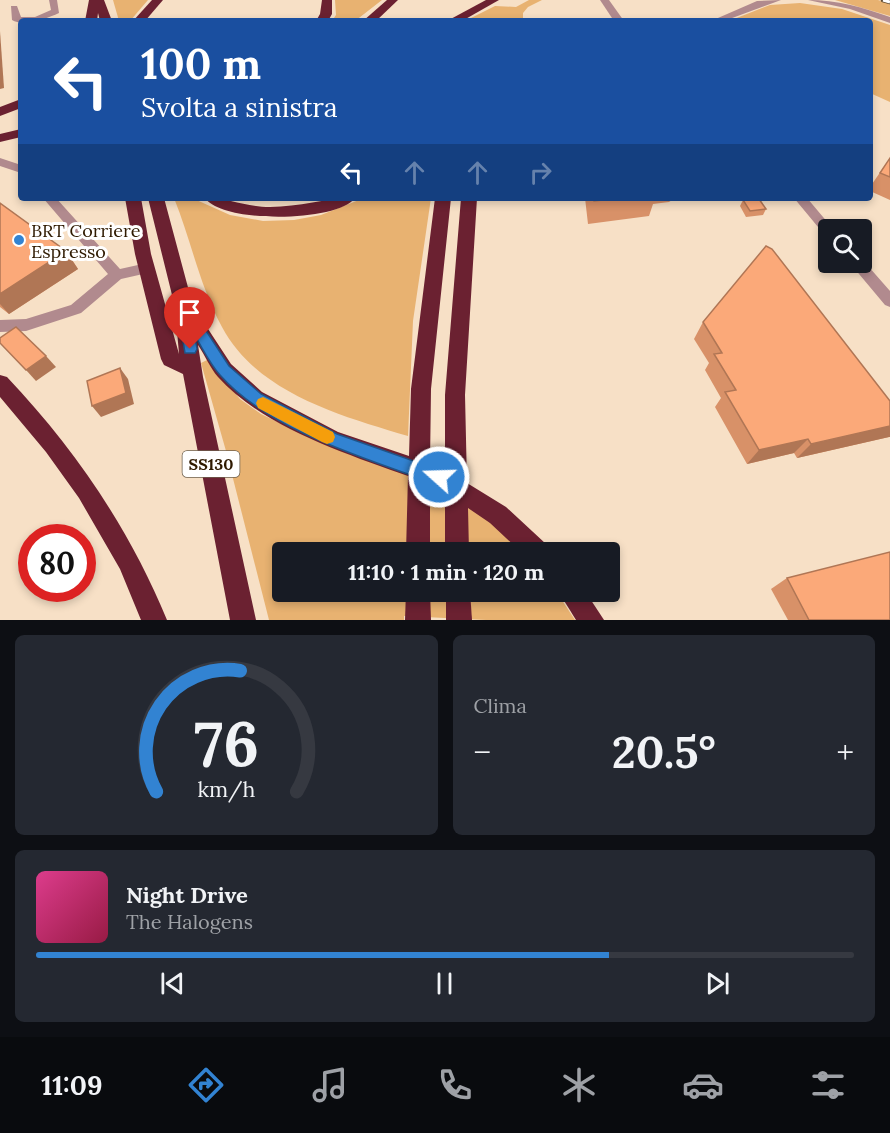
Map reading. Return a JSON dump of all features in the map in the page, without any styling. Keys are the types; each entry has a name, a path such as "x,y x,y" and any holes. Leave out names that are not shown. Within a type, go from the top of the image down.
{"highway":[{"path":"91,18 94,0"},
{"path":"99,0 105,18"},
{"path":"142,18 158,0"},
{"path":"324,18 327,0"},
{"path":"372,18 393,0"},
{"path":"466,18 468,0"},
{"path":"482,18 484,0"},
{"path":"459,18 494,0"},
{"path":"0,112 18,104"},
{"path":"0,128 18,124"},
{"path":"0,138 18,134"},
{"path":"134,201 147,268 171,359 193,370"},
{"name":"SS130","path":"157,201 184,307 193,370 243,620"},
{"path":"222,201 258,213 302,210 335,201"},
{"path":"418,542 421,389 443,201"},
{"path":"457,542 455,395 469,201"},
{"name":"SS130","path":"184,307 224,370 255,399 332,439 439,477 498,515 527,542"},
{"path":"0,383 25,409 87,492 128,561 154,620"},
{"path":"578,602 591,620"}],"street":[{"path":"40,18 56,11 53,0"},
{"path":"604,0 617,18"},
{"path":"723,18 760,3 777,0"},
{"path":"812,0 852,7 890,20"},
{"path":"14,8 18,20"},
{"path":"0,162 18,168"},
{"path":"52,201 117,275"},
{"path":"803,201 818,219"},
{"path":"0,326 26,325 76,309 117,275 147,268"},
{"path":"866,273 890,301"}],"shaded area":[{"path":"113,0 148,0 133,18 118,18"},
{"path":"335,0 382,0 359,18 334,18 336,15"},
{"path":"529,0 542,0 528,7 523,13 523,18 471,18 495,6 516,7"},
{"path":"835,0 878,0 890,4 890,16"},
{"path":"800,3 842,9 869,18 737,18 770,5"},
{"path":"873,19 890,25 890,102 873,94"},
{"path":"175,201 199,201 230,215 263,221 294,220 321,215 356,201 431,201 413,321 408,436 356,420 303,399 256,369 237,350 214,312"},
{"path":"207,360 240,399 261,414 296,431 397,468 486,514 515,542 272,542 272,602 563,602 575,620 486,620 404,616 404,620 269,620 201,363"}],"building":[{"path":"890,158 890,177 880,173"},
{"path":"744,201 760,201 766,209 750,211"},
{"path":"0,203 66,251 0,294"},
{"path":"766,246 772,249 890,401 890,426 811,444 808,439 759,450 725,392 736,390 714,354 722,353 703,322"},
{"path":"16,327 46,356 26,370 0,343 0,338"},
{"path":"120,368 126,393 92,406 87,381"},
{"path":"890,552 890,620 809,620 787,578"}],"railway":[{"path":"883,0 890,2"}],"slow traffic":[{"path":"263,403 327,437"}],"place":[{"name":"BRT Corriere Espresso","path":"19,240"}],"route":[{"path":"190,349 184,307 224,370 255,399 332,439 439,477"}]}
